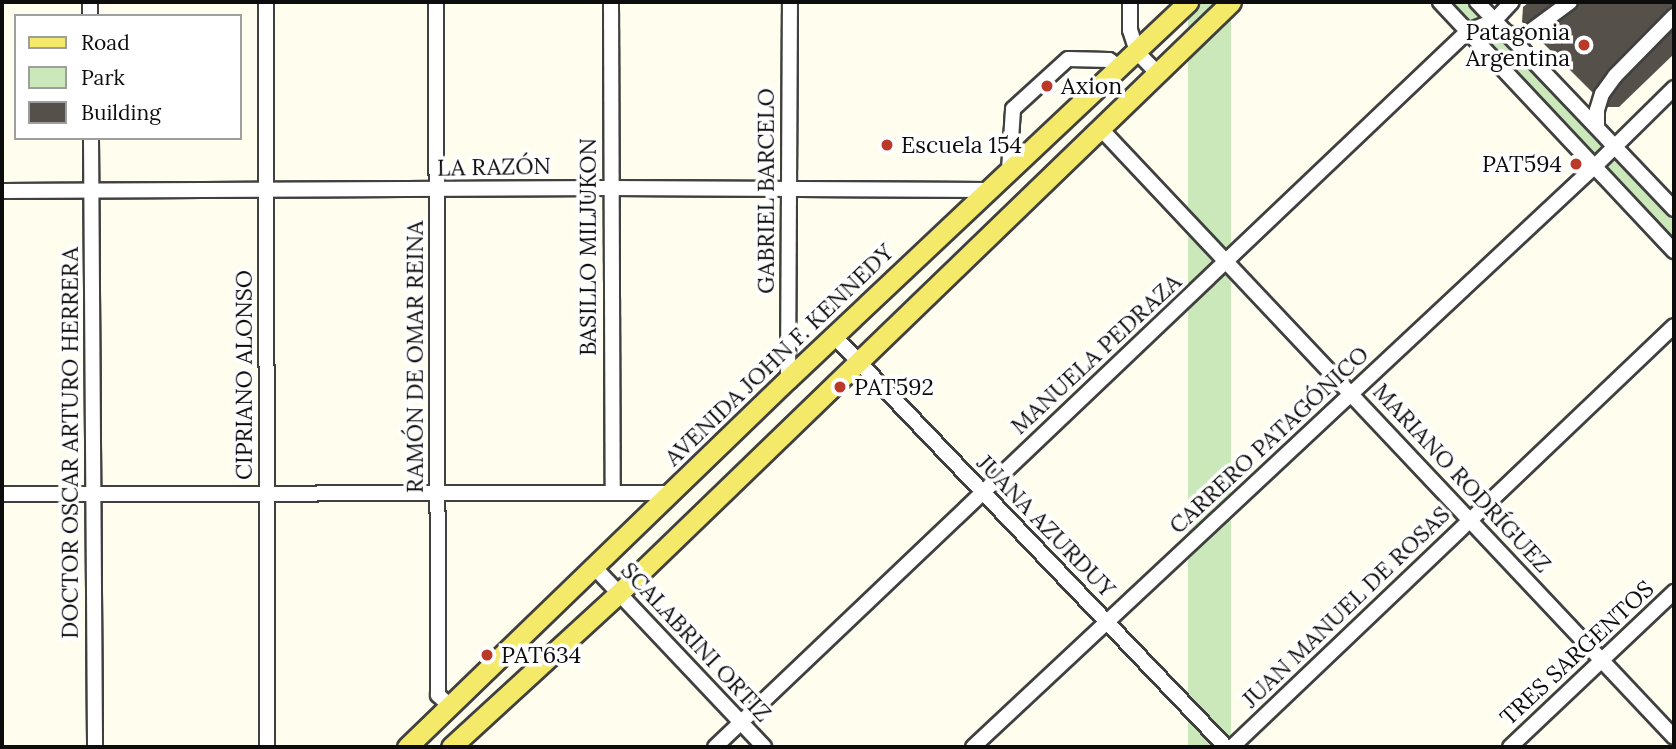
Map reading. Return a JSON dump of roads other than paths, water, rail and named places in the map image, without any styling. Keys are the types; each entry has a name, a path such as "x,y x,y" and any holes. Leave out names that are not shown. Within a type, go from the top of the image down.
{"main road":[{"name":"AVENIDA JOHN F. KENNEDY","path":"407,747 788,379 1188,2"},
{"path":"451,747 618,594 1231,2"}],"street":[{"name":"CIPRIANO ALONSO","path":"266,2 267,747"},
{"name":"RAMÓN DE OMAR REINA","path":"436,2 438,695 450,706"},
{"name":"BASILLO MILJUKON","path":"611,2 613,492"},
{"name":"GABRIEL BARCELO","path":"788,379 790,2"},
{"path":"1130,2 1129,30 1136,52 1157,73"},
{"path":"1440,2 1674,251"},
{"path":"1477,2 1674,209"},
{"name":"MANUELA PEDRAZA","path":"715,747 1468,32 1494,21 1512,2"},
{"path":"1506,33 1524,36 1570,2"},
{"path":"1597,127 1597,110 1602,94 1615,76 1674,16"},
{"path":"1009,170 1013,109 1068,59 1109,60 1120,68"},
{"path":"1615,147 1674,88"},
{"name":"MARIANO RODRÍGUEZ","path":"1101,129 1674,737"},
{"name":"DOCTOR OSCAR ARTURO HERRERA","path":"91,140 95,747"},
{"name":"CARRERO PATAGÓNICO","path":"973,747 1615,147"},
{"name":"LA RAZÓN","path":"2,191 610,188 987,190"},
{"name":"JUAN MANUEL DE ROSAS","path":"1232,747 1674,326"},
{"name":"JUANA AZURDUY","path":"835,337 1226,747"},
{"path":"2,494 672,492"},
{"name":"SCALABRINI ORTIZ","path":"595,568 764,747"},
{"name":"TRES SARGENTOS","path":"1510,747 1674,592"}],"place":[{"name":"Patagonia Argentina","path":"1584,45"},
{"name":"Axion","path":"1047,86"},
{"name":"Escuela 154","path":"887,145"},
{"name":"PAT594","path":"1576,164"},
{"name":"PAT592","path":"840,387"},
{"name":"PAT634","path":"487,655"}]}
